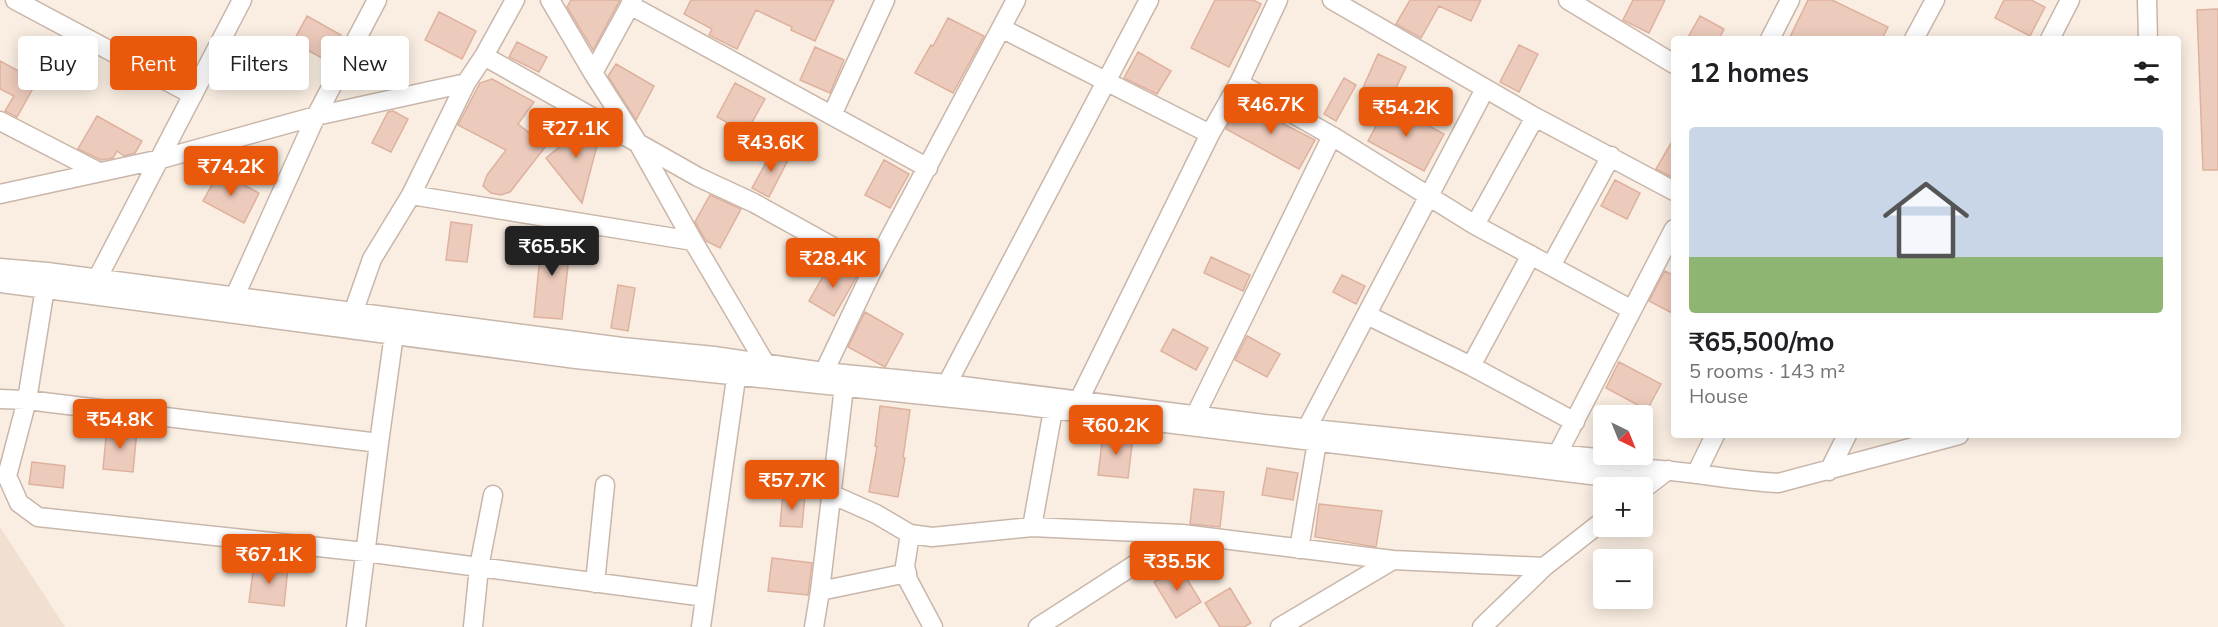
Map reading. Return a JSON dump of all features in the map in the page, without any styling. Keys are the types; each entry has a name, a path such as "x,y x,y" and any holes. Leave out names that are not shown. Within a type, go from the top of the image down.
{"street":[{"path":"15,0 193,95"},
{"path":"97,279 242,0"},
{"path":"235,296 316,116 377,0"},
{"path":"353,313 372,259 411,195 466,83 484,57 515,0"},
{"path":"550,0 638,143 764,371"},
{"path":"824,372 873,269 1016,0"},
{"path":"947,384 1149,0"},
{"path":"1079,400 1210,134 1239,83 1278,0"},
{"path":"1332,0 1535,117 1671,189"},
{"path":"1568,0 1671,62"},
{"path":"1772,36 1790,0"},
{"path":"1916,36 1935,0"},
{"path":"2052,36 2070,0"},
{"path":"2147,0 2148,36"},
{"path":"832,115 878,2"},
{"path":"593,73 632,3 928,168"},
{"path":"1001,28 1210,134"},
{"path":"484,57 698,177 754,203 873,269"},
{"path":"0,194 161,159 316,116 466,83"},
{"path":"1239,83 1332,136 1475,225 1632,310"},
{"path":"1299,549 1312,435 1367,315 1427,196 1485,89"},
{"path":"1475,225 1535,117"},
{"path":"0,122 99,172"},
{"path":"1196,414 1332,136"},
{"path":"1551,266 1611,156"},
{"path":"411,195 693,241"},
{"path":"1557,455 1671,235"},
{"path":"1471,366 1531,255"},
{"path":"0,268 235,296 611,346 714,356 738,368"},
{"path":"0,282 576,359 738,368 844,387 1312,435 1636,462 1646,470"},
{"path":"45,288 27,400 7,476 19,503 38,517 365,552 705,597"},
{"path":"1367,315 1471,366 1575,422"},
{"path":"356,627 394,334"},
{"path":"701,627 738,368"},
{"path":"764,371 824,372 947,384 1196,414 1312,435 1631,480 1646,470 1668,470 1750,482 1778,483 1948,438"},
{"path":"814,627 844,387"},
{"path":"0,399 27,400 380,443"},
{"path":"1032,527 1053,410"},
{"path":"1696,474 1714,438"},
{"path":"1829,471 1846,438"},
{"path":"1653,482 1668,470"},
{"path":"595,583 605,485"},
{"path":"831,494 876,514 910,534 932,537 1032,527 1182,534 1394,560 1544,567"},
{"path":"472,627 479,567 492,495"},
{"path":"1482,627 1544,567 1593,529"},
{"path":"910,534 905,566 908,580 933,627"},
{"path":"1038,627 1182,534"},
{"path":"1280,627 1394,560"},
{"path":"820,591 907,573"}],"shaded area":[{"path":"0,527 65,627 0,627"}],"building":[{"path":"571,0 620,0 593,50 567,7"},
{"path":"691,0 834,0 815,41 756,10 737,49 709,35 712,29 684,14"},
{"path":"1215,0 1253,0 1261,4 1229,67 1191,48"},
{"path":"1410,0 1481,0 1471,21 1439,6 1421,38 1396,24"},
{"path":"1633,0 1665,0 1649,33 1623,20"},
{"path":"1808,0 1832,0 1888,27 1884,36 1790,36"},
{"path":"2004,0 2031,0 2045,7 2030,36 1995,18"},
{"path":"2218,9 2218,170 2203,170 2197,10"},
{"path":"439,12 476,31 462,59 425,40"},
{"path":"307,16 341,35 321,36 321,58 309,51 309,36 296,36"},
{"path":"1700,16 1724,29 1720,36 1689,36"},
{"path":"948,18 984,36 953,93 915,73"},
{"path":"517,42 547,57 539,72 509,57"},
{"path":"1519,45 1538,54 1519,92 1500,82"},
{"path":"815,47 844,60 830,93 800,80"},
{"path":"1138,52 1171,71 1157,94 1124,78"},
{"path":"1378,54 1406,67 1389,102 1362,90"},
{"path":"0,61 18,71 18,90 32,90 17,117 5,111 14,96 0,89"},
{"path":"616,64 654,86 636,120 608,76"},
{"path":"1344,78 1356,85 1336,121 1324,114"},
{"path":"492,79 534,102 518,124 546,146 510,192 501,195 491,193 483,186 487,175 506,150 458,125 480,83"},
{"path":"735,83 765,99 746,133 717,117"},
{"path":"1241,102 1315,140 1299,169 1226,129"},
{"path":"1388,104 1444,134 1424,171 1368,141"},
{"path":"393,111 408,119 391,152 372,143 388,112"},
{"path":"97,116 142,141 135,153 124,156 117,151 113,158 101,160 78,149"},
{"path":"578,122 600,134 582,203 546,158 565,142"},
{"path":"1671,143 1671,176 1656,169"},
{"path":"773,150 789,158 769,197 752,188"},
{"path":"884,160 909,174 890,208 865,195"},
{"path":"219,172 259,193 244,223 203,201"},
{"path":"1615,180 1640,193 1627,219 1601,206"},
{"path":"710,195 741,209 720,248 706,241 695,222"},
{"path":"451,222 472,225 467,262 446,260"},
{"path":"542,236 571,239 562,319 534,317"},
{"path":"1211,257 1250,275 1243,291 1204,273"},
{"path":"831,262 857,276 834,316 809,301"},
{"path":"1665,271 1671,274 1671,312 1649,301"},
{"path":"1342,275 1365,286 1356,304 1333,292"},
{"path":"618,285 635,288 628,331 611,328"},
{"path":"865,312 903,334 885,367 848,347"},
{"path":"1173,329 1208,348 1196,370 1161,351"},
{"path":"1247,336 1280,354 1267,377 1235,360"},
{"path":"1619,362 1661,384 1650,405 1638,405 1606,388"},
{"path":"880,406 910,410 898,497 869,492 877,447 875,446"},
{"path":"107,427 137,430 133,472 103,469"},
{"path":"1103,434 1133,437 1128,478 1098,475"},
{"path":"32,462 65,466 63,488 29,484"},
{"path":"1267,468 1298,473 1293,500 1262,495"},
{"path":"1194,489 1224,492 1220,527 1190,524"},
{"path":"783,494 805,496 802,527 780,526"},
{"path":"1319,504 1382,511 1376,547 1315,537"},
{"path":"772,558 812,563 808,595 768,591"},
{"path":"254,564 288,568 284,606 249,602"},
{"path":"1179,566 1201,602 1176,618 1154,582"},
{"path":"1230,588 1251,623 1244,627 1220,627 1205,603"}]}
